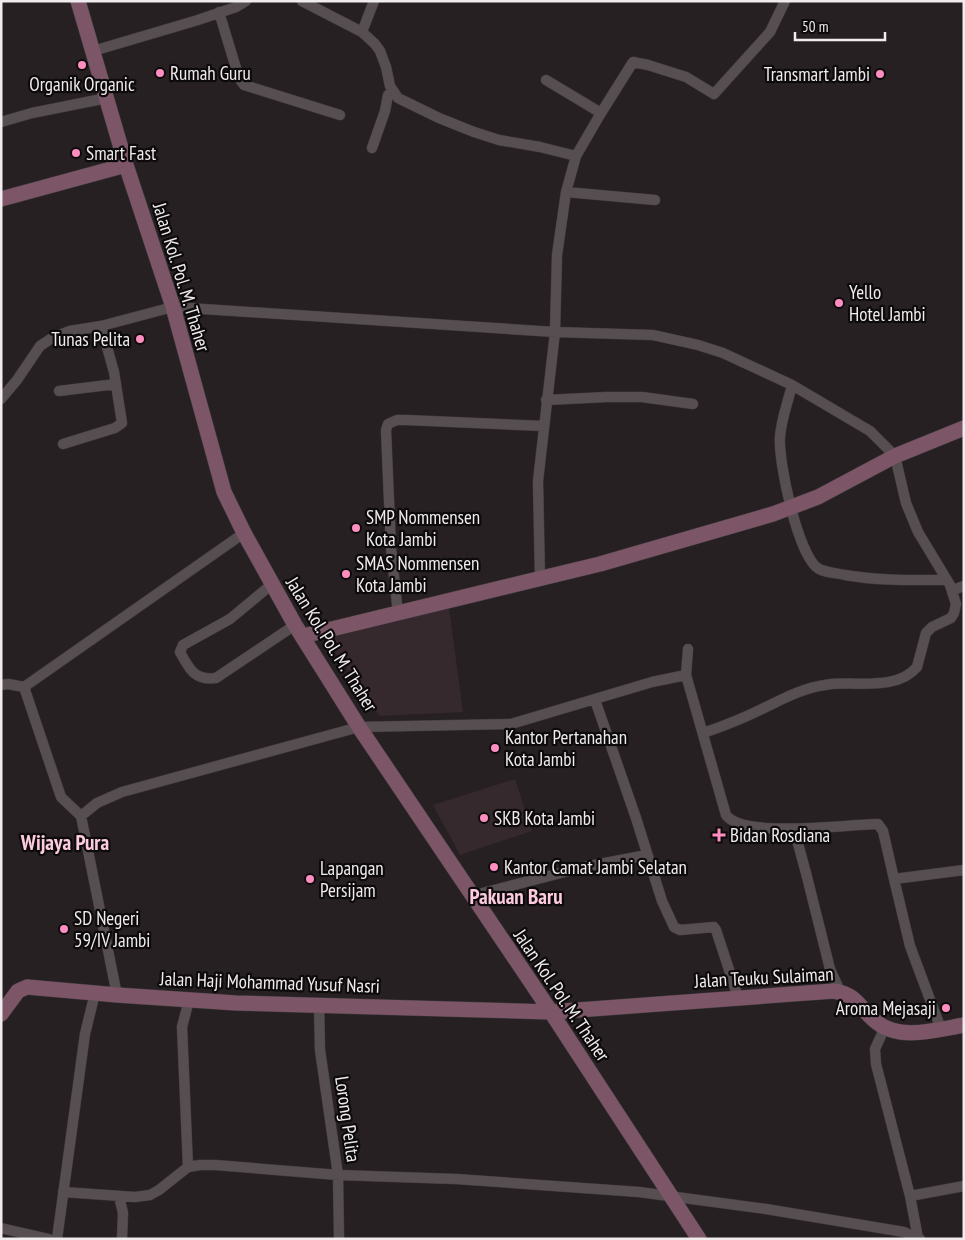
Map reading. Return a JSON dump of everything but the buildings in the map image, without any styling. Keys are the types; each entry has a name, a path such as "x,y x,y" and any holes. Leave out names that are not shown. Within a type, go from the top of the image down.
{"street":[{"name":"Jalan Kol. Pol. M. Thaher","path":"78,1 126,166 173,307 224,492 244,533 272,585 359,727 471,896 551,1012 669,1196 699,1239"},
{"path":"93,51 236,7 246,1"},
{"path":"302,1 362,32 380,51 390,86 398,98 439,118 474,132 499,140 576,156"},
{"path":"362,32 374,1"},
{"path":"540,579 538,481 555,332 557,255 566,192 576,156 633,62 686,77 714,94 761,43 777,20 785,1"},
{"path":"220,12 239,78 244,85 340,115"},
{"path":"546,80 601,113"},
{"path":"372,148 385,111 388,95 393,91"},
{"path":"1,122 32,113 107,98"},
{"path":"1,199 126,166"},
{"path":"566,192 654,200"},
{"path":"1,399 17,380 40,346 45,342 61,334 101,326 173,307 555,332 653,336 675,339 723,353 792,385 870,431 895,456 906,503 918,532 953,590 956,609 951,618"},
{"path":"63,444 120,425 122,420 114,372 101,326"},
{"path":"59,391 116,384"},
{"path":"792,385 780,438 782,462 791,508 810,560 820,569 860,577 948,580"},
{"path":"546,400 642,397 693,404"},
{"path":"398,614 391,548 386,430 388,424 398,420 406,420 544,426"},
{"path":"272,585 230,619 184,645 180,652 190,670 206,679 216,678 299,630 398,614 540,579 701,536 791,508 818,497 895,456 964,428"},
{"path":"1,685 8,684 24,687 244,533"},
{"path":"953,590 964,586"},
{"path":"703,733 816,687 834,684 891,682 902,678 917,667 924,638 928,630 951,618 964,618"},
{"path":"688,649 686,675 729,818 735,822 757,826 794,829 878,824 883,831 910,946 941,1029"},
{"path":"81,816 97,803 122,792 359,727 499,725 523,721 652,682 686,675"},
{"path":"24,687 61,797 81,816 117,996"},
{"path":"595,700 662,901 674,927 680,930 711,926 716,930 738,997"},
{"path":"794,829 830,969 841,992"},
{"path":"471,896 584,867 647,854"},
{"path":"894,879 964,870"},
{"name":"Jalan Haji Mohammad Yusuf Nasri","path":"1,1014 18,991 24,988 42,987 117,996 236,1003 551,1012"},
{"name":"Jalan Teuku Sulaiman","path":"551,1012 826,991 841,992 851,996 874,1021 898,1032 908,1033 964,1025"},
{"path":"57,1239 85,1034 95,993"},
{"path":"188,1000 182,1027 188,1167"},
{"name":"Lorong Pelita","path":"319,1005 320,1050 338,1175 339,1239"},
{"path":"885,1027 874,1048 876,1064 919,1238"},
{"path":"63,1192 135,1198 150,1195 188,1167 215,1164 338,1175 456,1179 638,1192 766,1209 904,1232 919,1238"},
{"path":"910,1196 964,1186"},
{"path":"119,1196 123,1213 122,1239"},
{"path":"1,1228 49,1239"}],"shaded area":[{"path":"449,608 463,712 380,716 326,639"},
{"name":"SKB Kota Jambi","path":"515,779 532,831 460,855 433,805"}],"place":[{"name":"Organik Organic","path":"82,65"},
{"name":"Rumah Guru","path":"160,73"},
{"name":"Transmart Jambi","path":"880,74"},
{"name":"Smart Fast","path":"76,153"},
{"name":"Yello Hotel Jambi","path":"839,303"},
{"name":"Tunas Pelita","path":"140,339"},
{"name":"SMP Nommensen Kota Jambi","path":"356,528"},
{"name":"SMAS Nommensen Kota Jambi","path":"346,574"},
{"name":"Kantor Pertanahan Kota Jambi","path":"495,748"},
{"name":"SKB Kota Jambi","path":"484,818"},
{"name":"Bidan Rosdiana","path":"719,835"},
{"name":"Kantor Camat Jambi Selatan","path":"494,867"},
{"name":"Lapangan Persijam","path":"310,879"},
{"name":"SD Negeri 59/IV Jambi","path":"64,929"},
{"name":"Aroma Mejasaji","path":"946,1008"}],"district":[{"name":"Wijaya Pura","path":"65,843"},
{"name":"Pakuan Baru","path":"516,897"}]}
